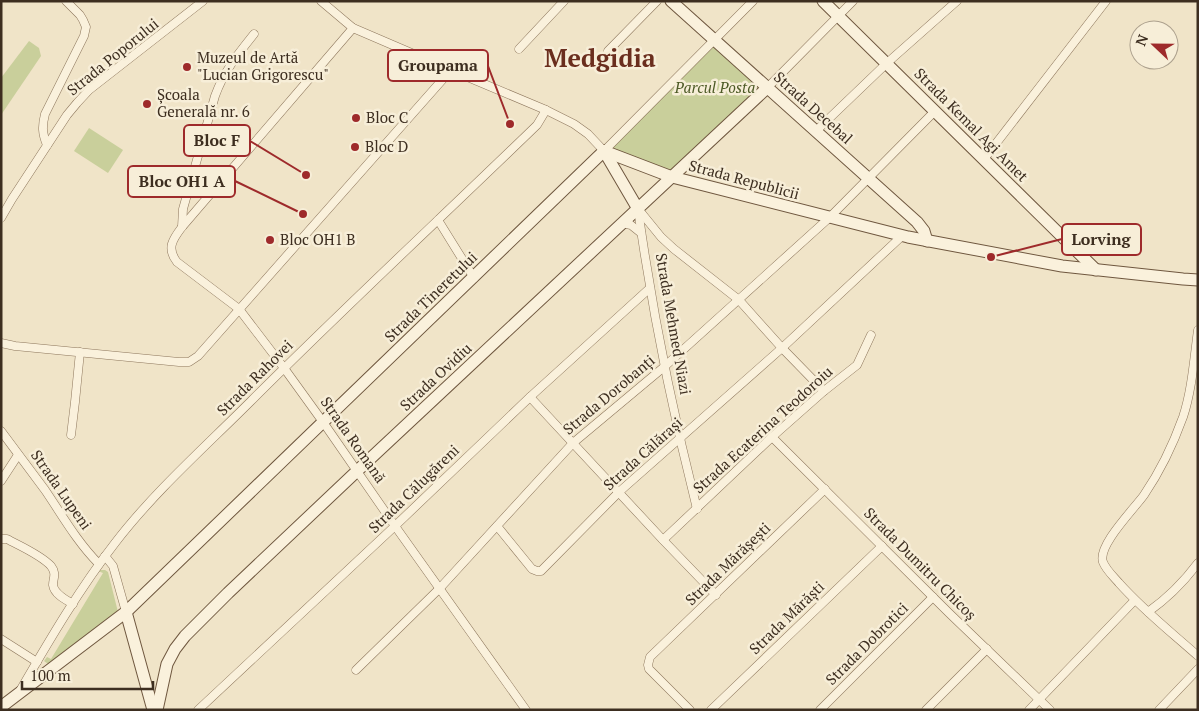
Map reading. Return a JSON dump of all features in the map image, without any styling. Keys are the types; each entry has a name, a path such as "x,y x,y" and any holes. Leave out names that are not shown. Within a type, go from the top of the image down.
{"main road":[{"name":"Strada Decebal","path":"671,1 917,222 924,231 928,241"},
{"name":"Strada Kemal Agi Amet","path":"824,1 1096,270"},
{"name":"Strada Ovidiu","path":"155,710 168,664 175,649 228,593 768,87"},
{"name":"Strada Republicii","path":"604,151 672,177 902,236 1062,266 1198,280"},
{"name":"Strada Mehmed Niazi","path":"604,151 638,209"},
{"name":"Strada Tineretului","path":"1,707 126,612 604,151"},
{"path":"126,612 155,710"}],"street":[{"path":"47,145 43,135 45,114 84,36 86,27 80,15 66,1"},
{"name":"Strada Poporului","path":"1,218 47,145 77,102 89,90 203,1"},
{"name":"Strada Republicii","path":"321,1 353,28 546,110 581,128 604,151"},
{"path":"519,49 564,1"},
{"path":"608,51 657,1"},
{"name":"Strada Tineretului","path":"604,151 753,1"},
{"path":"768,87 853,1"},
{"path":"816,131 887,63 957,1"},
{"path":"984,159 1106,1"},
{"path":"182,227 353,28"},
{"path":"182,227 183,208 220,82 254,34"},
{"path":"1,343 15,346 189,362 198,356 451,70"},
{"name":"Strada Rahovei","path":"18,695 72,604 123,533 151,502 284,368 537,125 546,110"},
{"name":"Strada Dorobanți","path":"356,670 440,588 574,443 664,367 829,218 935,111"},
{"path":"638,209 660,237 739,300 824,391"},
{"name":"Strada Mehmed Niazi","path":"638,209 664,367 696,509"},
{"path":"438,220 474,278"},
{"path":"622,223 631,225 641,233"},
{"name":"Strada Romană","path":"182,227 172,242 171,249 177,262 239,309 323,422 526,710"},
{"name":"Strada Călărași","path":"497,526 532,569 541,570 619,492 782,348 902,236"},
{"name":"Strada Călugăreni","path":"198,710 530,397 650,288"},
{"path":"1198,330 1195,371 1183,416 1163,461 1144,495 1110,539 1102,554 1103,562 1112,576 1134,601 1198,656"},
{"name":"Strada Ecaterina Teodoroiu","path":"663,540 772,437 824,391 857,366 871,335"},
{"path":"70,435 76,402 80,352"},
{"path":"530,397 716,595"},
{"name":"Strada Lupeni","path":"1,431 80,541 99,564"},
{"name":"Strada Dumitru Chicoș","path":"772,437 1050,710"},
{"path":"1,481 18,455"},
{"name":"Strada Mărășești","path":"690,710 649,669 650,657 825,490"},
{"path":"1,539 7,539 44,560 54,571 55,578 53,584 55,590 72,604"},
{"name":"Strada Mărăști","path":"711,710 882,546"},
{"path":"105,556 113,566 126,612"},
{"path":"1148,612 1177,589 1198,563"},
{"name":"Strada Dobrotici","path":"820,710 933,597"},
{"path":"1029,710 1134,601"},
{"path":"1,638 37,662"},
{"path":"926,710 987,649"},
{"path":"1159,710 1198,670"}],"green space":[{"name":"Parcul Posta","path":"714,39 768,87 672,177 604,151"},
{"path":"29,41 39,48 41,56 1,115 1,78"},
{"path":"89,128 123,150 108,173 74,151"},
{"path":"98,571 108,572 118,612 51,666 44,661 47,657 51,659 103,573"}],"place":[{"name":"Muzeul de Artă \"Lucian Grigorescu\"","path":"187,67"},
{"name":"Școala Generală nr. 6","path":"147,104"},
{"name":"Bloc C","path":"356,118"},
{"name":"Groupama","path":"510,124"},
{"name":"Bloc D","path":"355,147"},
{"name":"Bloc F","path":"306,175"},
{"name":"Bloc OH1 A","path":"303,214"},
{"name":"Bloc OH1 B","path":"270,240"},
{"name":"Lorving","path":"991,257"}],"district":[{"name":"Medgidia","path":"600,58"}]}
